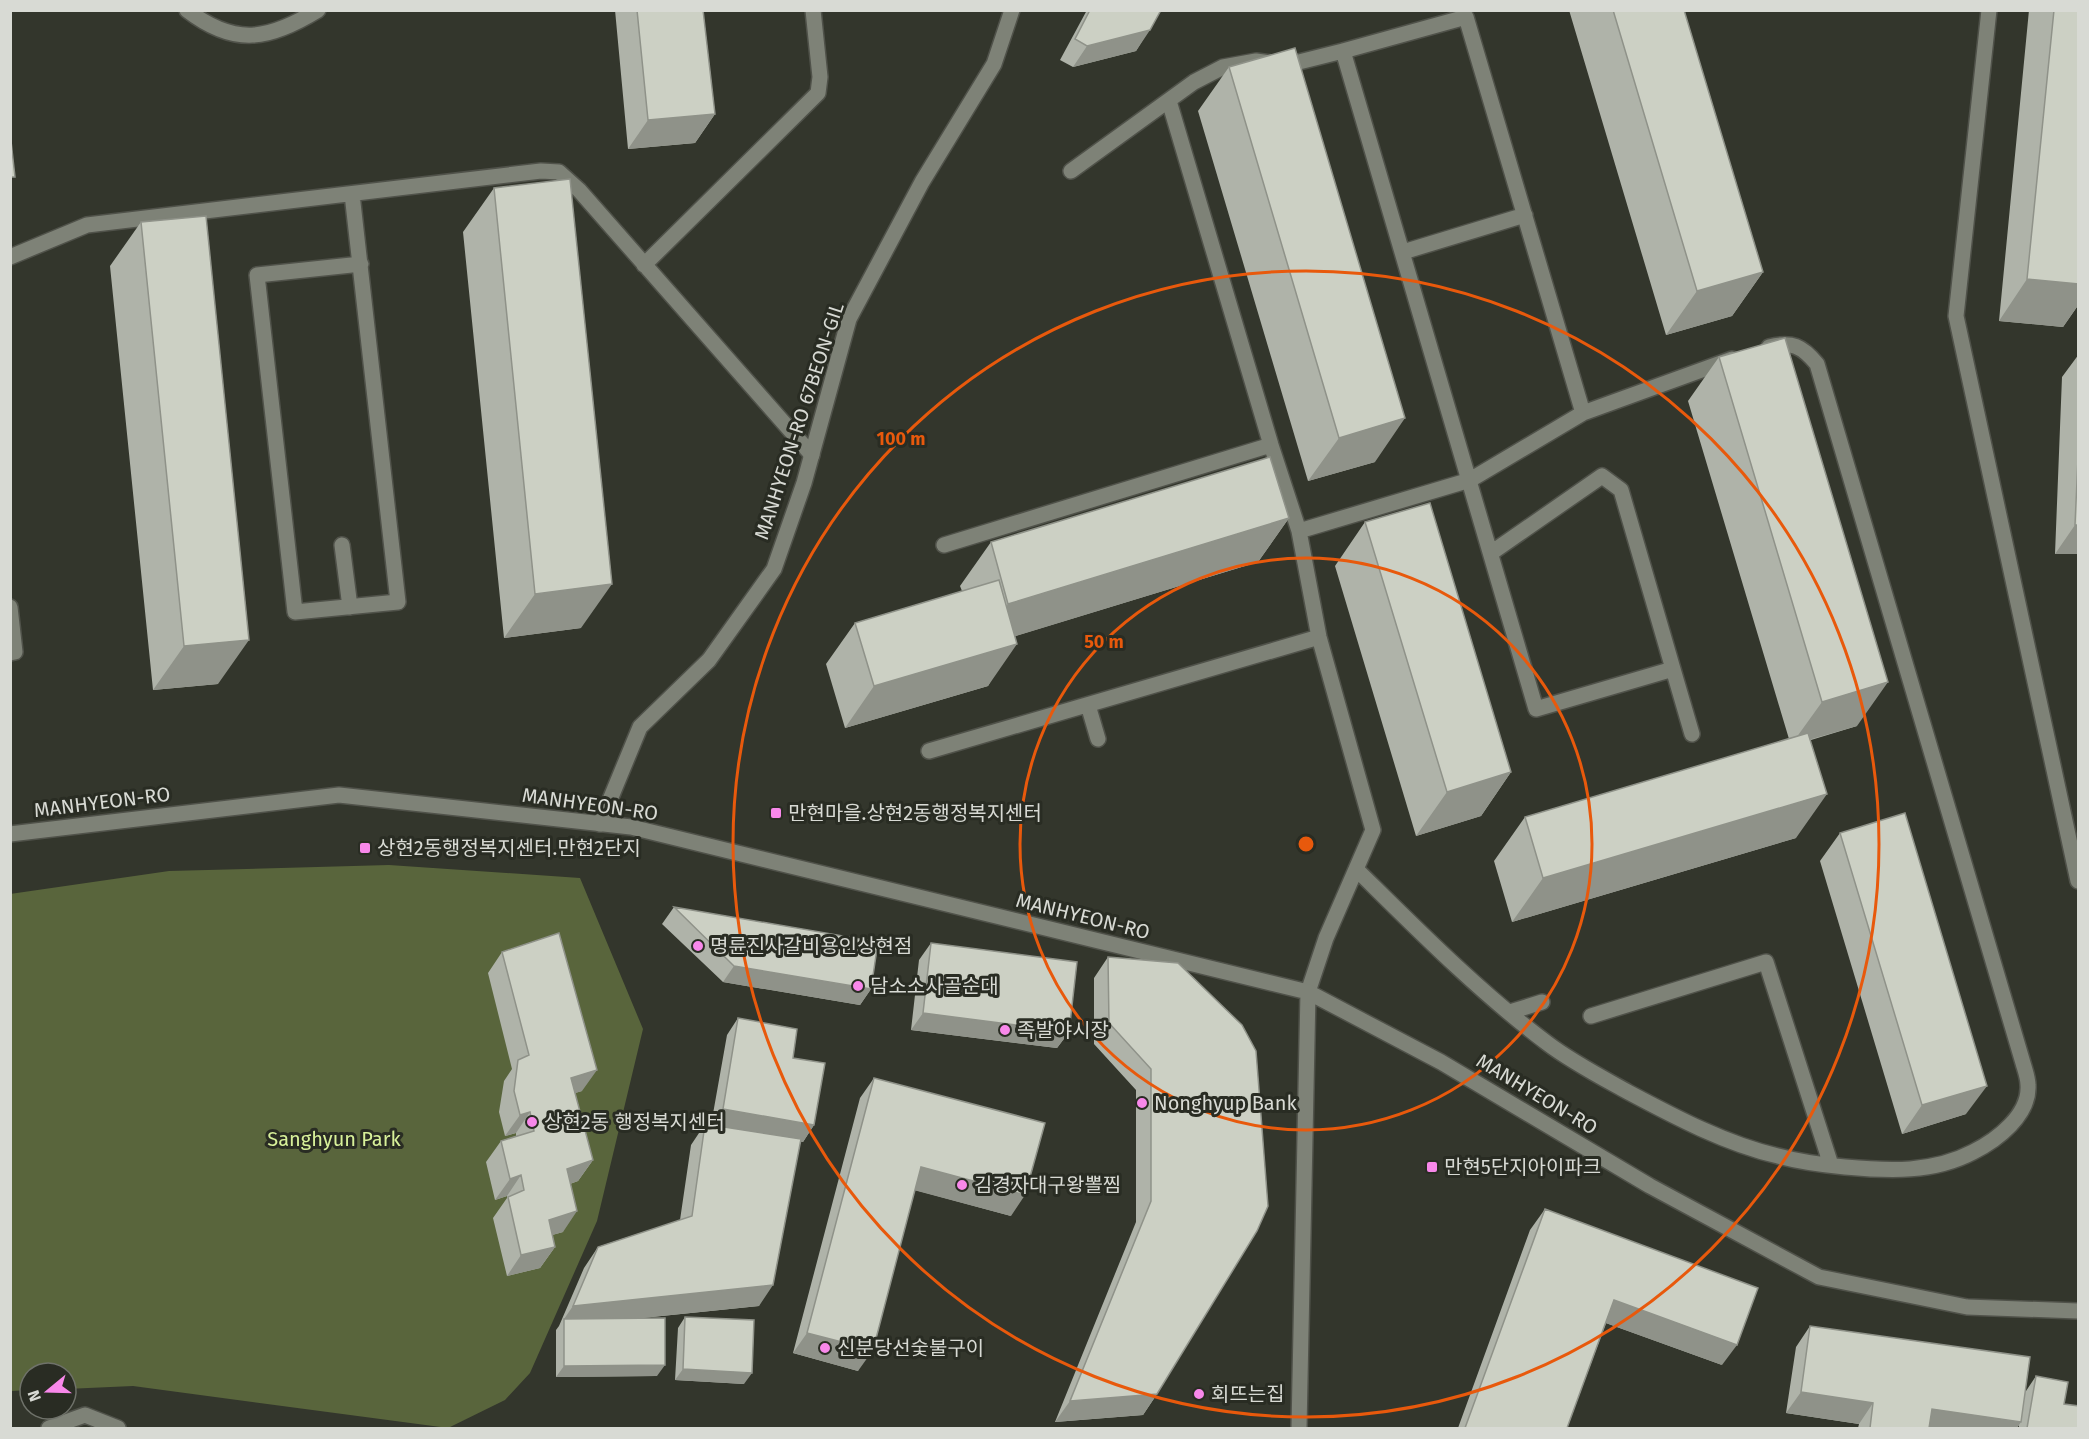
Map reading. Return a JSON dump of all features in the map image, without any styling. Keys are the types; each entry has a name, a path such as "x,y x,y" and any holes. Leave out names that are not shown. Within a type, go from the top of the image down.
{"street":[{"path":"187,10 220,31 240,36 269,33 296,24 318,10"},
{"path":"644,265 818,93 820,76 813,10"},
{"name":"MANHYEON-RO 67BEON-GIL","path":"600,824 640,727 709,660 774,569 812,455 849,320 922,182 994,64 1012,10"},
{"path":"1989,10 1956,316 2079,881"},
{"path":"1071,171 1194,82 1223,67 1256,61 1287,65 1466,17 1583,413"},
{"path":"1344,51 1536,709 1673,669"},
{"path":"1169,101 1299,531 1319,637 1373,830 1326,939 1308,992 1299,1428"},
{"path":"10,257 87,225 541,171 559,172 579,190 812,455"},
{"path":"352,194 361,264 398,602 295,612 256,275 361,264"},
{"path":"1403,252 1525,214"},
{"path":"1299,531 1470,480 1583,413 1753,352 1781,344 1796,346 1807,352 1817,364 2024,1063 2028,1087 2023,1108 2007,1129 1983,1147 1956,1161 1921,1169 1880,1170 1831,1165 1777,1156 1730,1141 1663,1111 1547,1044 1448,958 1356,869"},
{"path":"944,545 1272,445"},
{"path":"1491,553 1602,476 1621,490 1692,734"},
{"path":"342,545 350,607"},
{"path":"10,607 15,652 10,653"},
{"path":"929,751 1319,637"},
{"path":"1088,705 1098,739"},
{"name":"MANHYEON-RO","path":"10,834 339,795 631,827 1308,992 1441,1062 1650,1186 1819,1277 1967,1307 2079,1311"},
{"path":"1591,1016 1766,962 1831,1165"},
{"path":"1510,1012 1542,1002"},
{"path":"49,1428 85,1415 118,1428"}],"green space":[{"name":"Sanghyun Park","path":"389,865 580,878 643,1029 597,1221 530,1373 505,1400 448,1428 133,1386 78,1388 78,1361 18,1361 18,1391 11,1391 10,894 169,871"}],"building":[{"path":"637,10 703,10 715,114 648,120"},
{"path":"1090,10 1161,10 1150,30 1087,46 1075,39"},
{"path":"1613,10 1684,10 1763,272 1697,291"},
{"path":"2054,10 2079,10 2079,284 2027,279"},
{"path":"1295,48 1405,418 1339,438 1229,67"},
{"path":"10,132 15,177 10,177"},
{"path":"570,179 612,584 535,594 494,188"},
{"path":"206,216 249,640 184,646 141,222"},
{"path":"1785,338 1888,682 1822,702 1719,357"},
{"path":"2079,437 2079,525 2075,525"},
{"path":"1270,457 1289,518 1008,604 991,542"},
{"path":"1430,503 1511,772 1447,792 1365,522"},
{"path":"999,580 1017,644 874,686 855,623"},
{"path":"1808,733 1827,794 1543,878 1525,817"},
{"path":"1905,813 1987,1086 1922,1105 1840,833"},
{"path":"674,907 878,942 871,989 734,966"},
{"name":"상현2동 행정복지센터","path":"559,933 597,1070 571,1078 593,1160 567,1169 577,1211 549,1220 555,1247 521,1255 508,1197 524,1190 521,1175 510,1179 501,1141 534,1131 530,1112 520,1115 514,1091 518,1060 529,1055 502,952"},
{"path":"931,943 1077,962 1069,1032 923,1013"},
{"path":"1108,957 1178,963 1242,1025 1256,1051 1268,1206 1257,1231 1157,1394 1070,1401 1151,1201 1151,1069 1109,1023"},
{"path":"738,1018 797,1029 793,1058 825,1063 814,1125 723,1109"},
{"path":"874,1078 1045,1123 1025,1195 921,1167 873,1350 807,1333"},
{"path":"705,1124 801,1139 773,1285 573,1306 598,1247 692,1216"},
{"path":"1545,1209 1758,1288 1737,1345 1614,1300 1567,1428 1465,1428"},
{"path":"685,1317 754,1320 752,1373 683,1369"},
{"path":"665,1318 665,1365 564,1366 564,1319"},
{"path":"1810,1326 2030,1357 2021,1422 1932,1409 1929,1428 1870,1428 1873,1403 1801,1392"},
{"path":"2036,1376 2068,1382 2064,1404 2079,1406 2079,1428 2027,1428"}],"place":[{"name":"만현마을.상현2동행정복지센터","path":"776,813"},
{"name":"상현2동행정복지센터.만현2단지","path":"365,848"},
{"name":"명륜진사갈비용인상현점","path":"698,946"},
{"name":"담소소사골순대","path":"858,986"},
{"name":"족발야시장","path":"1005,1030"},
{"name":"Nonghyup Bank","path":"1142,1103"},
{"name":"상현2동 행정복지센터","path":"532,1122"},
{"name":"만현5단지아이파크","path":"1432,1167"},
{"name":"김경자대구왕뽈찜","path":"962,1185"},
{"name":"신분당선숯불구이","path":"825,1348"},
{"name":"회뜨는집","path":"1199,1394"}]}
